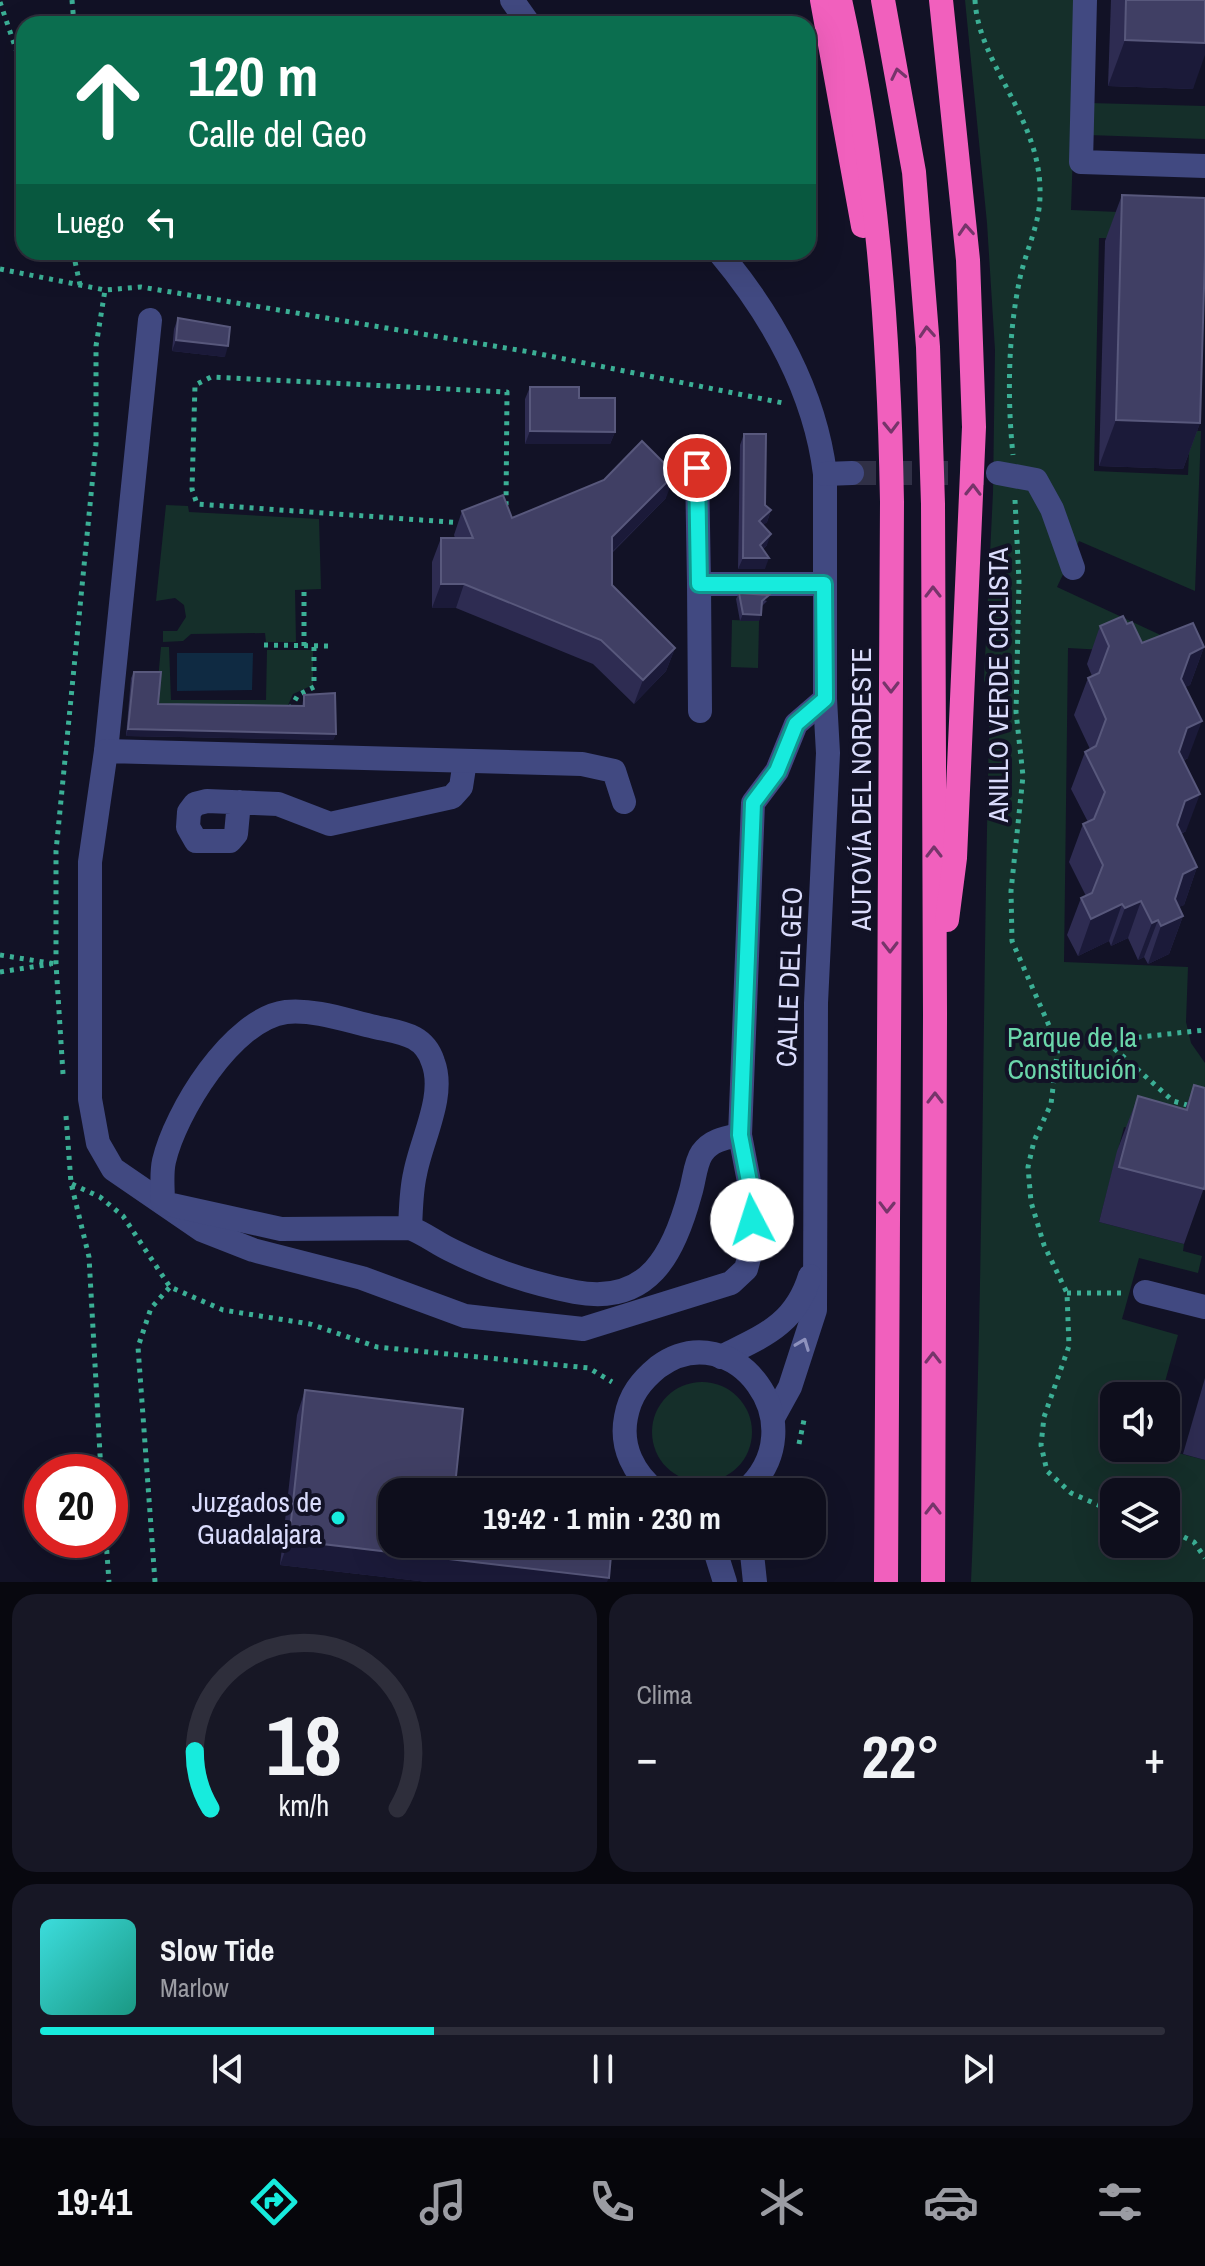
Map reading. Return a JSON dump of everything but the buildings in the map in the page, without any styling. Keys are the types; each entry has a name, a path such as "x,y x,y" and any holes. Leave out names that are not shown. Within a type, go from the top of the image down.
{"highway":[{"path":"822,0 856,193 889,349"},
{"name":"AUTOVÍA DEL NORDESTE","path":"840,0 863,119 889,349 892,502 886,1582"},
{"path":"883,0 914,172 928,347 933,504 933,1582"},
{"path":"935,1014 955,858 974,427 966,233 941,0"}],"street":[{"path":"1085,0 1081,162 1205,166"},
{"name":"CALLE DEL GEO","path":"725,260 765,315 812,409 821,439 825,474 825,699 828,753 816,1003 815,1310 790,1387 774,1416"},
{"path":"150,320 106,751 90,862 90,1099 98,1143 113,1169 202,1230 253,1250 362,1278 465,1316 583,1329 731,1283 746,1269 752,1247 751,1192 740,1135 753,803 777,771 796,724 825,699"},
{"path":"697,468 700,711"},
{"path":"825,474 852,473"},
{"path":"1006,473 1036,480 1052,509 1073,568"},
{"path":"699,584 824,584"},
{"path":"106,751 582,764 614,771 624,802"},
{"path":"239,802 278,804 330,824 452,797 461,787 465,761"},
{"path":"163,1203 163,1164 167,1150 198,1085 230,1047 258,1024 284,1012 318,1014 410,1035 425,1044 435,1064 436,1090 414,1175 410,1228"},
{"path":"163,1203 281,1229 410,1228 426,1234 451,1251 519,1278 577,1293 601,1294 626,1288 653,1275 669,1256 683,1221 700,1154 713,1141 740,1135"},
{"name":"CALLE DEL GEO","path":"721,1357 772,1330 791,1314 802,1301 815,1256"},
{"path":"1145,1292 1205,1307"},
{"path":"641,1478 629,1458 624,1430 629,1402 644,1378 666,1362 693,1354 721,1357 746,1370 764,1390 774,1416 774,1444 764,1471 758,1478"},
{"path":"717,1558 725,1582"},
{"path":"752,1558 755,1582"}],"path":[{"name":"ANILLO VERDE CICLISTA","path":"975,0 985,41 1024,117 1040,195 1035,228 1020,278 1013,330 1006,473 1019,581 1014,675 1023,776 1011,891 1012,941 1058,1046"},
{"path":"0,2 16,49"},
{"path":"75,260 80,285"},
{"path":"0,269 105,290 141,287 530,352 812,409"},
{"path":"64,1089 56,964 56,851 96,444 96,346 105,290"},
{"path":"468,523 197,504 192,489 195,385 211,377 507,392 506,510"},
{"path":"304,589 304,646"},
{"path":"264,645 332,646"},
{"path":"289,709 298,695 314,687 314,646"},
{"path":"0,955 56,964"},
{"path":"0,972 56,964"},
{"path":"1100,1505 1063,1485 1047,1471 1041,1445 1044,1417 1069,1346 1067,1293 1044,1245 1031,1202 1028,1167 1034,1141 1051,1104 1058,1046 1205,1030"},
{"path":"1107,1042 1173,1101 1205,1110"},
{"path":"65,1105 71,1183 89,1257 100,1454"},
{"path":"71,1183 100,1197 123,1216 170,1287 223,1310 310,1324 377,1347 589,1368 612,1382"},
{"path":"155,1582 138,1347 151,1308 170,1287"},
{"path":"1067,1293 1145,1292"},
{"path":"1180,1535 1194,1542 1205,1558"},
{"path":"107,1558 109,1582"}],"green space":[{"name":"Parque de la Constitución","path":"965,0 1078,0 1071,210 1118,212 1117,238 1099,238 1094,471 1188,475 1190,431 1201,431 1195,591 1079,541 1057,587 1195,651 1194,655 1068,648 1064,962 1188,967 1186,1022 1191,1043 1205,1063 1205,1149 1124,1127 1099,1222 1184,1244 1183,1251 1202,1256 1198,1273 1139,1258 1122,1319 1178,1335 1165,1382 1100,1382 1100,1462 1180,1462 1180,1453 1205,1460 1205,1582 971,1582 990,698 984,680 993,492 995,350 987,223"},
{"path":"1089,103 1205,106 1205,139 1088,135"},
{"path":"166,505 188,506 189,512 319,519 321,589 295,590 296,642 266,642 265,633 191,634 183,641 163,642 163,631 177,631 186,617 184,605 175,598 156,601"},
{"path":"732,620 759,621 758,668 731,667"},
{"path":"161,647 169,647 171,700 266,700 267,650 313,650 313,685 293,694 285,712 165,711 156,702"},
{"path":"692,1383 712,1383 730,1390 744,1404 751,1422 751,1442 744,1460 721,1478 683,1478 674,1474 660,1460 653,1442 653,1422 660,1404 674,1390"}],"water":[{"path":"177,653 253,653 252,690 177,691"}],"tunnel":[{"path":"852,473 998,473"}],"place":[{"name":"Juzgados de Guadalajara","path":"338,1518"}],"route":[{"path":"697,468 699,584 824,584 825,699 796,724 777,771 753,803 747,884 740,1135 751,1192 752,1220"}]}
